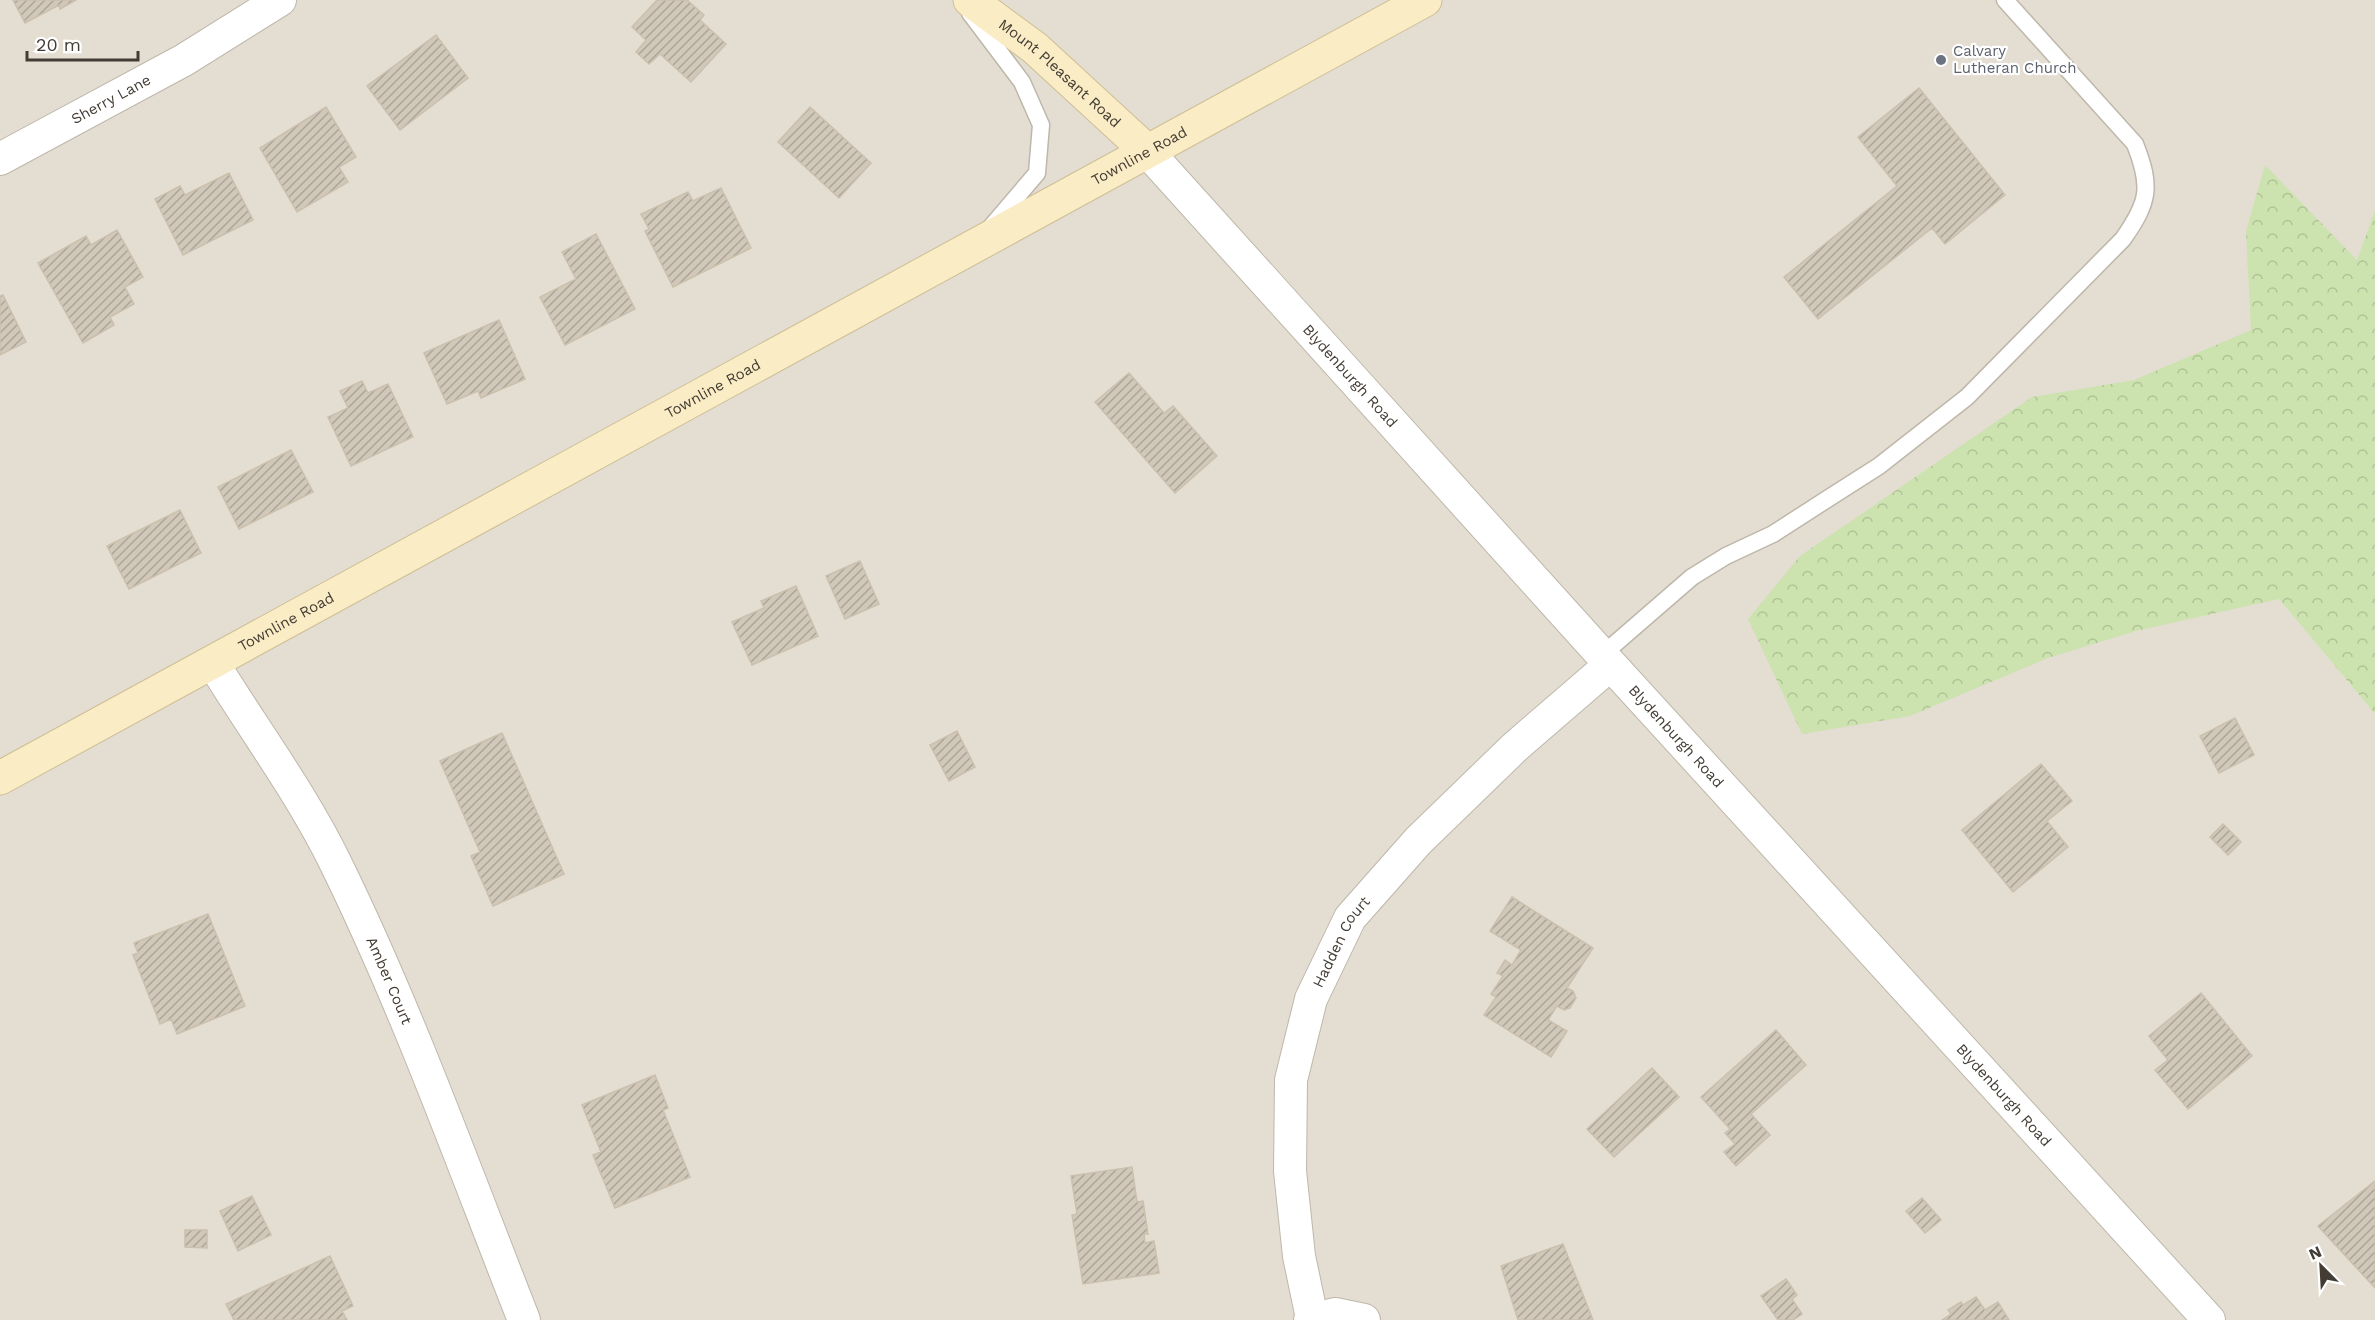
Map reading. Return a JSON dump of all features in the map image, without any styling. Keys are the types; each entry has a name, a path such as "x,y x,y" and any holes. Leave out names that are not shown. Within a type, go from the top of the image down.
{"street":[{"name":"Sherry Lane","path":"0,159 184,60 280,0"},
{"name":"Mount Pleasant Road","path":"969,0 1035,48 1147,151"},
{"name":"Townline Road","path":"0,778 1425,0"},
{"name":"Blydenburgh Road","path":"1147,151 1606,660 2209,1320"},
{"name":"Hadden Court","path":"1364,1320 1335,1314 1311,1319 1299,1256 1290,1171 1291,1080 1311,999 1350,918 1418,841 1606,660"},
{"name":"Amber Court","path":"213,663 271,752 335,862 392,987 524,1320"}],"lane":[{"path":"960,0 1022,82 1041,125 1037,173 976,244"},
{"path":"1606,660 1692,577 1726,556 1773,534 1833,496 1879,466 1967,398 2123,239 2140,215 2146,195 2145,170 2135,144 2005,0"}],"shaded area":[{"path":"0,0 2375,0 2375,210 2358,260 2279,599 2375,714 2375,1320 0,1320"}],"green space":[{"path":"2265,165 2357,260 2375,210 2375,714 2279,599 2136,631 2048,658 1910,716 1802,734 1748,619 1800,556 2032,397 2134,380 2251,330 2246,231"}],"building":[{"path":"13,0 76,0 60,9 59,5 25,23"},
{"path":"657,0 687,0 704,15 700,20 726,44 691,82 660,54 649,64 636,52 646,40 632,27"},
{"path":"436,35 468,78 400,130 367,86"},
{"path":"1919,88 2005,195 1945,244 1932,228 1818,319 1784,277 1897,186 1858,137"},
{"path":"326,107 356,157 339,167 348,182 297,212 260,148"},
{"path":"810,107 871,163 839,198 778,142"},
{"path":"229,173 253,220 183,255 155,199 180,186 185,195"},
{"path":"721,188 751,248 673,287 645,231 649,229 641,214 688,192 693,201"},
{"path":"117,230 143,277 125,287 134,304 110,317 114,325 83,343 38,263 86,236 91,245"},
{"path":"596,234 635,309 565,345 540,297 576,279 562,252"},
{"path":"3,295 26,342 0,355 0,296"},
{"path":"499,320 525,379 481,398 478,391 447,404 424,353"},
{"path":"1129,373 1164,413 1173,406 1217,456 1175,493 1095,402"},
{"path":"362,381 368,393 388,384 413,437 351,466 328,417 348,408 340,391"},
{"path":"291,450 313,492 239,529 218,487"},
{"path":"180,510 201,553 129,589 107,546"},
{"path":"860,561 879,604 845,619 826,576"},
{"path":"796,586 818,636 752,665 732,622 764,608 761,601"},
{"path":"2235,718 2254,755 2219,773 2200,736"},
{"path":"957,731 975,767 949,781 930,745"},
{"path":"502,733 564,874 493,906 471,856 480,852 440,761"},
{"path":"2041,764 2072,801 2047,821 2068,847 2013,892 1962,830"},
{"path":"2223,824 2241,842 2228,855 2210,837"},
{"path":"1512,897 1593,948 1567,988 1573,991 1576,998 1570,1008 1564,1010 1557,1006 1548,1020 1567,1031 1551,1057 1484,1015 1496,997 1491,994 1503,976 1497,973 1505,960 1512,965 1521,950 1490,931"},
{"path":"208,914 245,1006 177,1034 171,1019 160,1024 133,955 138,953 134,943"},
{"path":"2201,993 2252,1056 2188,1109 2155,1070 2168,1060 2149,1036"},
{"path":"1776,1030 1806,1065 1751,1114 1770,1135 1736,1166 1724,1152 1735,1144 1725,1133 1730,1129 1701,1097"},
{"path":"1652,1068 1679,1097 1614,1157 1587,1129"},
{"path":"655,1075 668,1108 663,1110 690,1177 615,1208 593,1155 601,1152 582,1105"},
{"path":"1132,1167 1137,1202 1143,1201 1148,1234 1144,1234 1145,1243 1154,1241 1159,1273 1083,1284 1072,1215 1077,1214 1071,1176"},
{"path":"2375,1181 2375,1288 2318,1226"},
{"path":"252,1196 271,1235 238,1251 220,1211"},
{"path":"1922,1198 1941,1220 1925,1233 1906,1211"},
{"path":"185,1230 207,1230 207,1248 185,1247"},
{"path":"1563,1244 1593,1320 1518,1320 1501,1266"},
{"path":"330,1256 353,1306 342,1311 347,1320 234,1320 226,1304"},
{"path":"1786,1279 1797,1295 1792,1299 1802,1314 1793,1320 1778,1320 1761,1296"},
{"path":"1976,1297 1985,1310 1998,1302 2009,1320 1942,1320 1951,1314 1948,1310"}],"place":[{"name":"Calvary Lutheran Church","path":"1941,60"}]}
